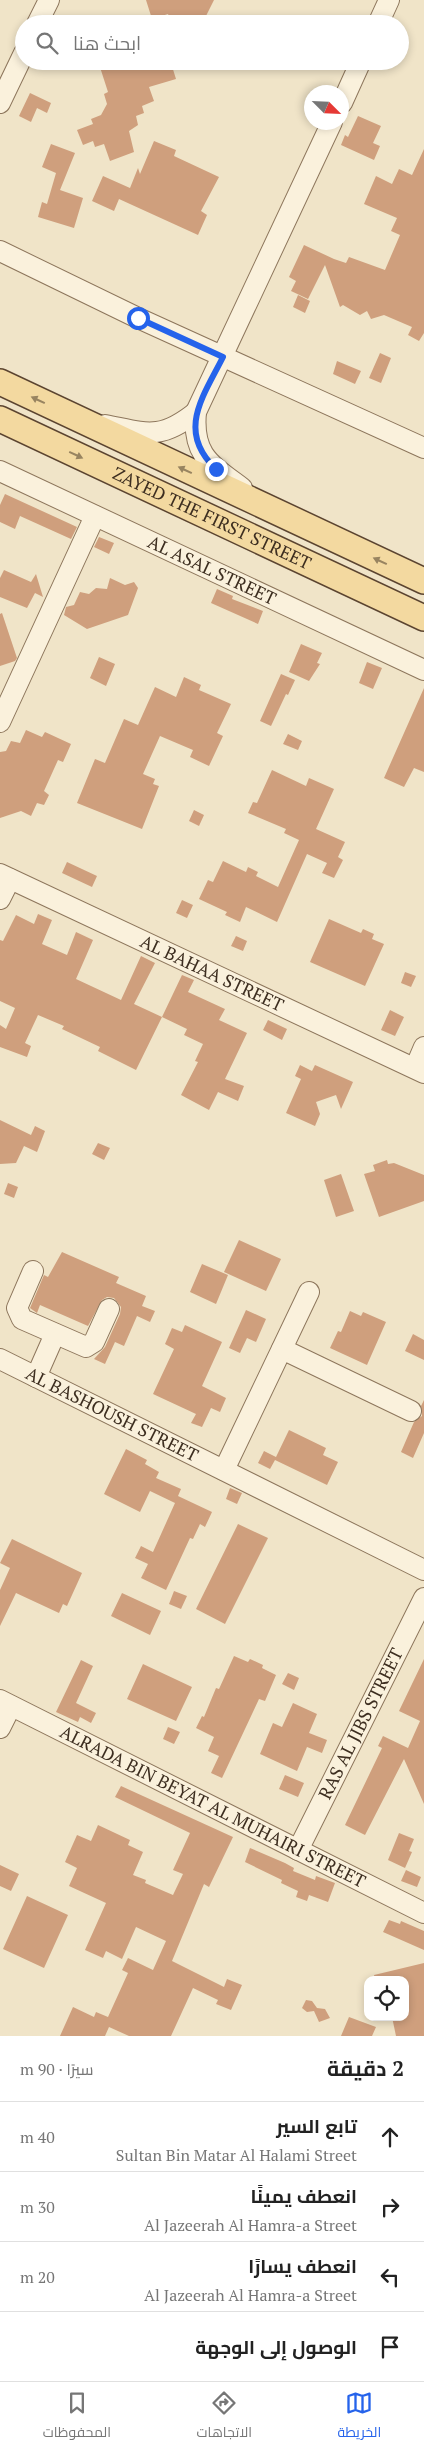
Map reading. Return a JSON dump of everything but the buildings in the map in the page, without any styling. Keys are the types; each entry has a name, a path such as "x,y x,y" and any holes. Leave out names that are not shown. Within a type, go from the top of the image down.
{"main road":[{"name":"ZAYED THE FIRST STREET","path":"0,382 424,581"},
{"name":"ZAYED THE FIRST STREET","path":"0,419 424,618"}],"street":[{"path":"41,15 48,0"},
{"path":"382,15 389,0"},
{"path":"0,103 16,70"},
{"path":"349,88 357,70"},
{"path":"81,420 154,433 176,428 196,412 328,130"},
{"path":"0,251 223,357 424,448"},
{"path":"196,412 196,440 204,456 216,469 273,511"},
{"name":"AL ASAL STREET","path":"0,472 424,670"},
{"path":"0,722 95,516"},
{"path":"0,899 5,877"},
{"name":"AL BAHAA STREET","path":"5,877 419,1070"},
{"path":"419,1070 424,1047"},
{"path":"33,1270 18,1304 18,1312 22,1319 82,1346 91,1345 109,1309"},
{"path":"224,1470 309,1292"},
{"path":"36,1377 54,1334"},
{"path":"282,1349 410,1411"},
{"name":"AL BASHOUSH STREET","path":"0,1359 424,1570"},
{"name":"RAS AL JIBS STREET","path":"298,1850 424,1598"},
{"path":"0,1728 6,1703"},
{"name":"ALRADA BIN BEYAT AL MUHAIRI STREET","path":"6,1703 424,1913"}],"route":[{"path":"138,318 223,357 196,412 195,424 196,440 204,456 216,469"}]}
